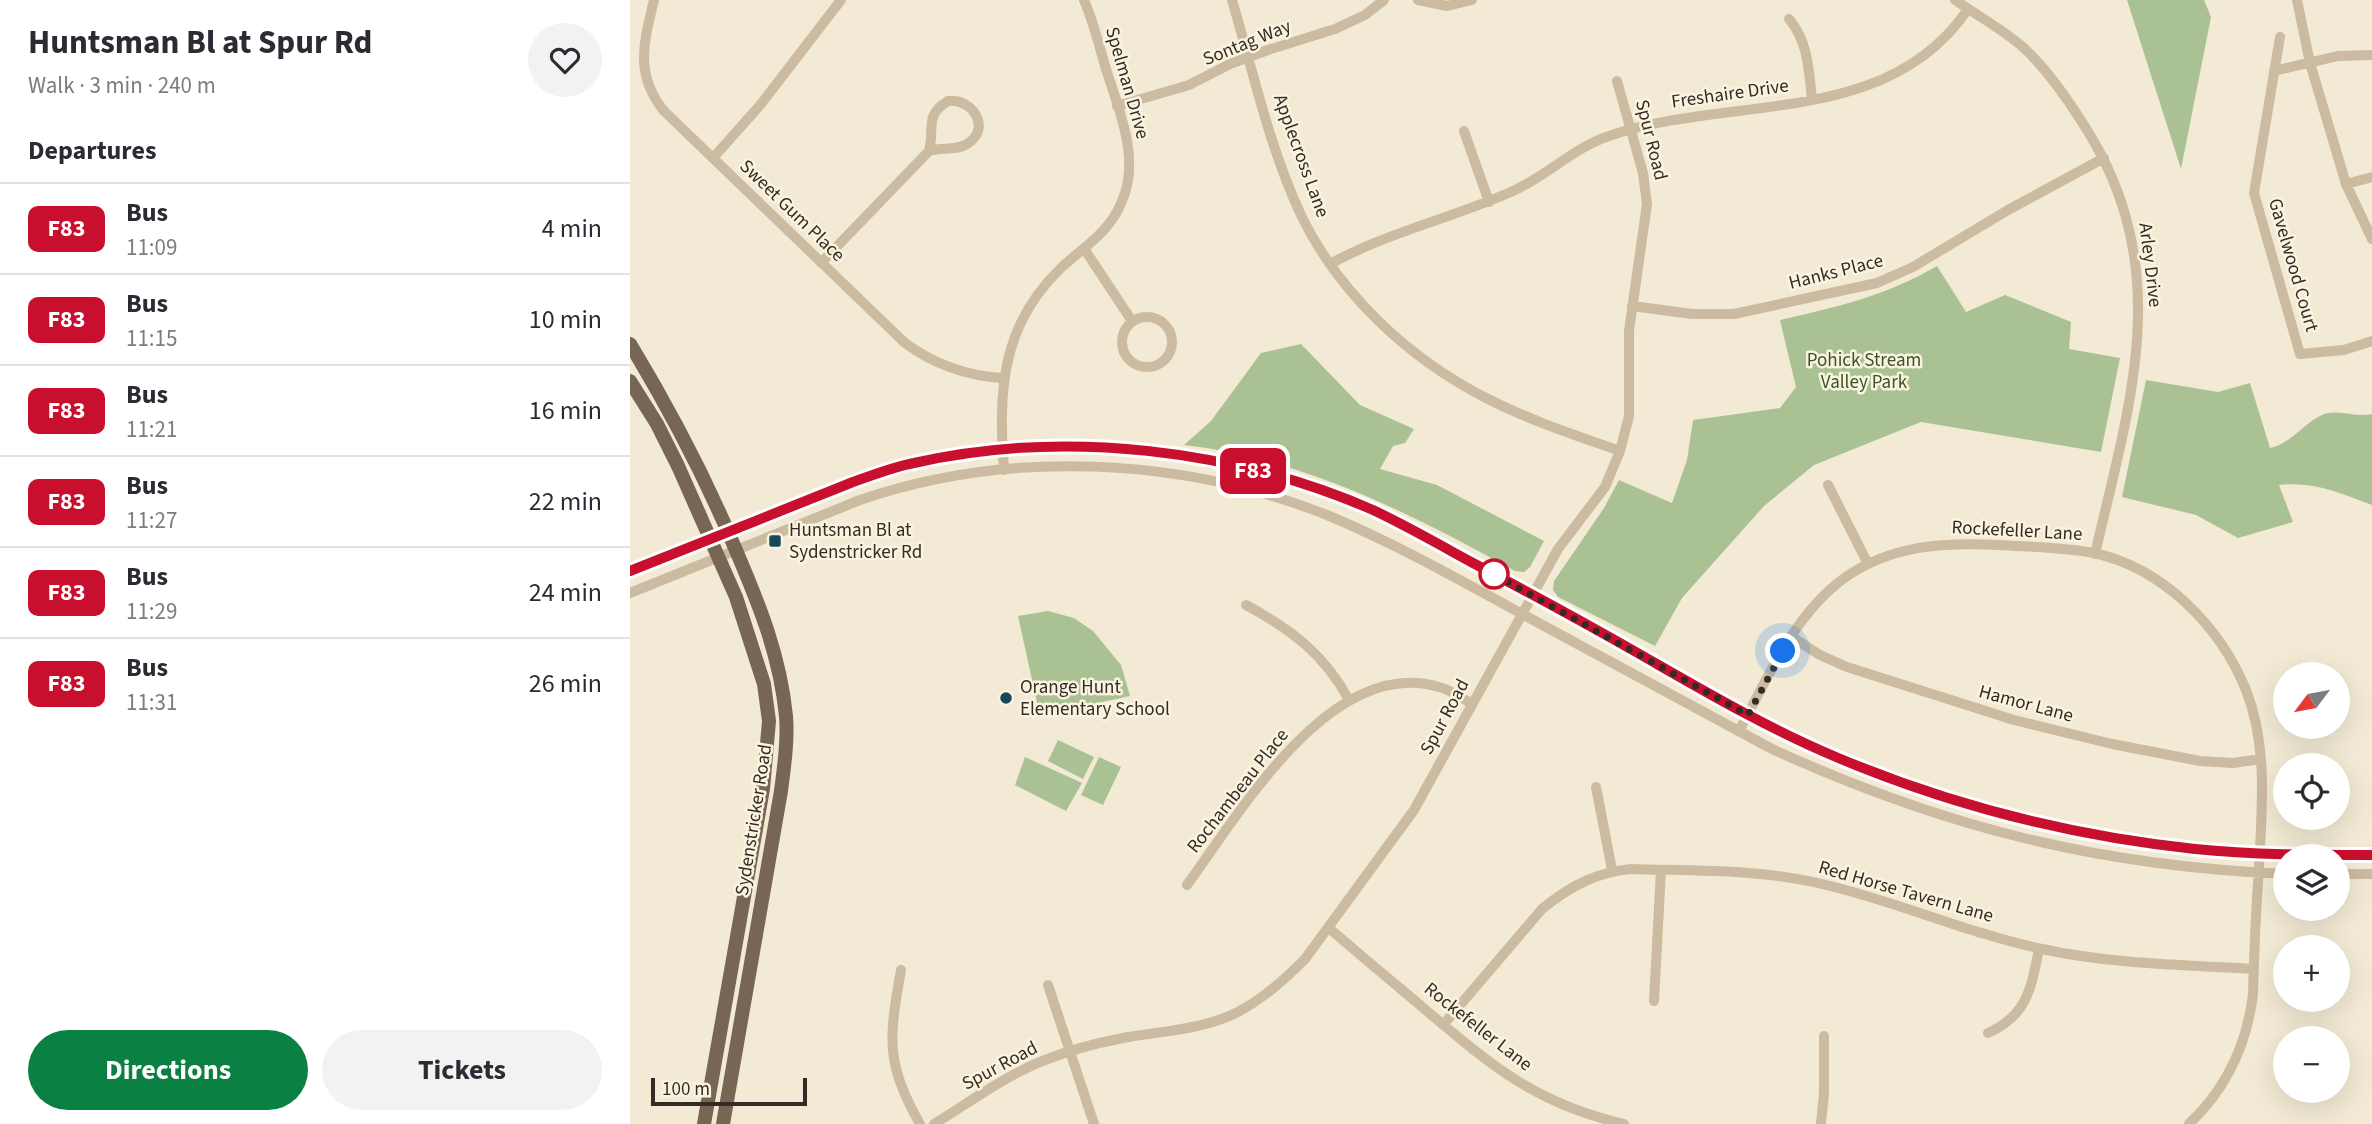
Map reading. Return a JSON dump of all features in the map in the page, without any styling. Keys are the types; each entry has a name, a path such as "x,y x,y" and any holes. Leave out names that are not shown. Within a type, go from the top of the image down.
{"main road":[{"name":"Sydenstricker Road","path":"630,344 689,446 736,550 773,642 786,720 786,759 723,1124"},
{"name":"Sydenstricker Road","path":"630,381 657,424 711,539 753,644 764,684 769,721 767,759 759,812 704,1124"}],"street":[{"name":"Sweet Gum Place","path":"654,0 643,50 644,66 649,88 664,111 917,352 949,368 975,375 1003,378"},
{"path":"713,158 761,104 841,0"},
{"name":"Spelman Drive","path":"1004,470 1001,405 1009,352 1029,308 1054,274 1099,237 1116,214 1124,199 1128,181 1128,152 1117,106 1084,0"},
{"name":"Applecross Lane","path":"1232,0 1290,190 1310,232 1330,264 1374,316 1444,373 1508,409 1620,451"},
{"name":"Sontag Way","path":"1117,106 1189,85 1223,67 1350,23 1384,0"},
{"path":"1418,0 1447,6 1472,0"},
{"name":"Arley Drive","path":"1955,0 2022,47 2059,87 2104,158 2126,212 2138,274 2140,316 2136,361 2119,458 2095,554"},
{"path":"2297,0 2310,63 2346,184 2372,239"},
{"name":"Freshaire Drive","path":"1330,264 1357,249 1489,202 1523,186 1589,145 1631,129 1657,122 1848,93 1877,83 1902,71 1946,38 1968,9"},
{"path":"1789,19 1798,29 1803,42 1812,99"},
{"name":"Gavelwood Court","path":"2280,37 2254,193 2300,354 2344,350 2372,341"},
{"path":"2274,71 2339,56 2372,55"},
{"name":"Spur Road","path":"934,1124 1018,1073 1045,1060 1121,1038 1196,1027 1236,1013 1260,999 1284,981 1329,928 1414,810 1558,550 1605,487 1620,451 1629,415 1628,343 1647,204 1643,173 1618,81"},
{"path":"821,263 929,151 933,138 932,118 940,106 954,100 968,104 978,118 979,128 973,139 959,147 929,151"},
{"path":"1464,131 1489,202"},
{"name":"Hanks Place","path":"1632,306 1692,314 1734,314 1877,283 1913,267 2008,210 2104,158"},
{"path":"2346,184 2372,177"},
{"path":"1084,250 1132,321"},
{"path":"1146,316 1153,317 1160,319 1170,330 1173,344 1162,363 1149,367 1141,366 1124,353 1122,339 1132,321 1146,316"},
{"path":"630,571 889,470 935,459 1002,450 1094,448 1158,453 1229,465 1298,483 1373,510 1748,715 1836,757 1909,785 1990,811 2125,840 2260,854 2372,855"},
{"path":"630,593 895,488 938,478 1004,470 1064,467 1123,469 1197,478 1263,494 1326,515 1377,537 1772,749 1829,775 1903,803 1985,830 2123,860 2193,869 2273,874"},
{"path":"1828,485 1868,564"},
{"name":"Rockefeller Lane","path":"1739,731 1804,617 1828,591 1868,564 1899,552 1942,544 2045,547 2095,554 2108,557 2159,582 2187,603 2211,629 2232,660 2247,692 2258,734 2263,787 2251,1010 2238,1055 2218,1090 2189,1124"},
{"path":"1246,605 1285,627 1313,649 1338,680 1349,700"},
{"name":"Hamor Lane","path":"1792,637 1847,667 2014,720 2112,744 2200,761 2233,763 2261,759"},
{"name":"Rochambeau Place","path":"1187,885 1284,755 1319,722 1349,700 1389,684 1413,683 1448,690 1472,704"},
{"path":"1596,787 1612,870"},
{"name":"Red Horse Tavern Lane","path":"1443,1025 1542,909 1576,884 1612,870 1758,875 1820,883 2039,949 2131,963 2253,969"},
{"path":"1654,1001 1661,870"},
{"path":"2350,874 2372,874"},
{"name":"Rockefeller Lane","path":"1329,928 1491,1065 1535,1092 1584,1113 1623,1124"},
{"path":"1989,1033 2004,1026 2021,1009 2031,986 2039,949"},
{"path":"901,970 892,1023 893,1059 899,1084 920,1124"},
{"path":"1048,985 1094,1124"},
{"path":"1821,1124 1825,1093 1824,1036"}],"green space":[{"path":"2127,0 2204,0 2211,17 2181,169"},
{"name":"Pohick Stream Valley Park","path":"1937,266 1966,312 2005,295 2071,322 2069,349 2120,358 2101,452 1921,422 1814,465 1764,506 1682,598 1655,646 1558,597 1553,590 1554,581 1604,508 1619,480 1672,503 1687,460 1693,420 1780,408 1796,387 1780,320 1879,293"},
{"path":"1301,344 1360,405 1414,429 1405,443 1393,446 1380,469 1437,485 1544,541 1530,567 1524,572 1515,571 1396,509 1314,476 1272,462 1184,445 1211,421 1261,353"},
{"path":"2146,380 2218,392 2250,383 2270,448 2284,443 2315,419 2328,413 2372,414 2372,505 2315,486 2279,485 2293,522 2238,538 2196,515 2122,497"},
{"path":"1048,611 1074,618 1093,631 1121,665 1130,696 1047,714 1038,707 1018,616"},
{"path":"1058,740 1094,757 1083,779 1048,761"},
{"path":"1025,757 1082,783 1066,811 1015,785"},
{"path":"1099,757 1121,767 1103,805 1081,795"}],"bus line":[{"name":"F83","path":"630,571 853,482 911,463 1002,450 1064,448 1125,450 1200,459 1298,483 1373,510 1781,732 1909,785 1990,811 2125,840 2247,853 2372,855"}],"place":[{"name":"Huntsman Bl at Sydenstricker Rd","path":"775,541"},
{"name":"Orange Hunt Elementary School","path":"1006,698"}],"route":[{"path":"1494,574 1490,572 1748,715 1783,651"}]}
